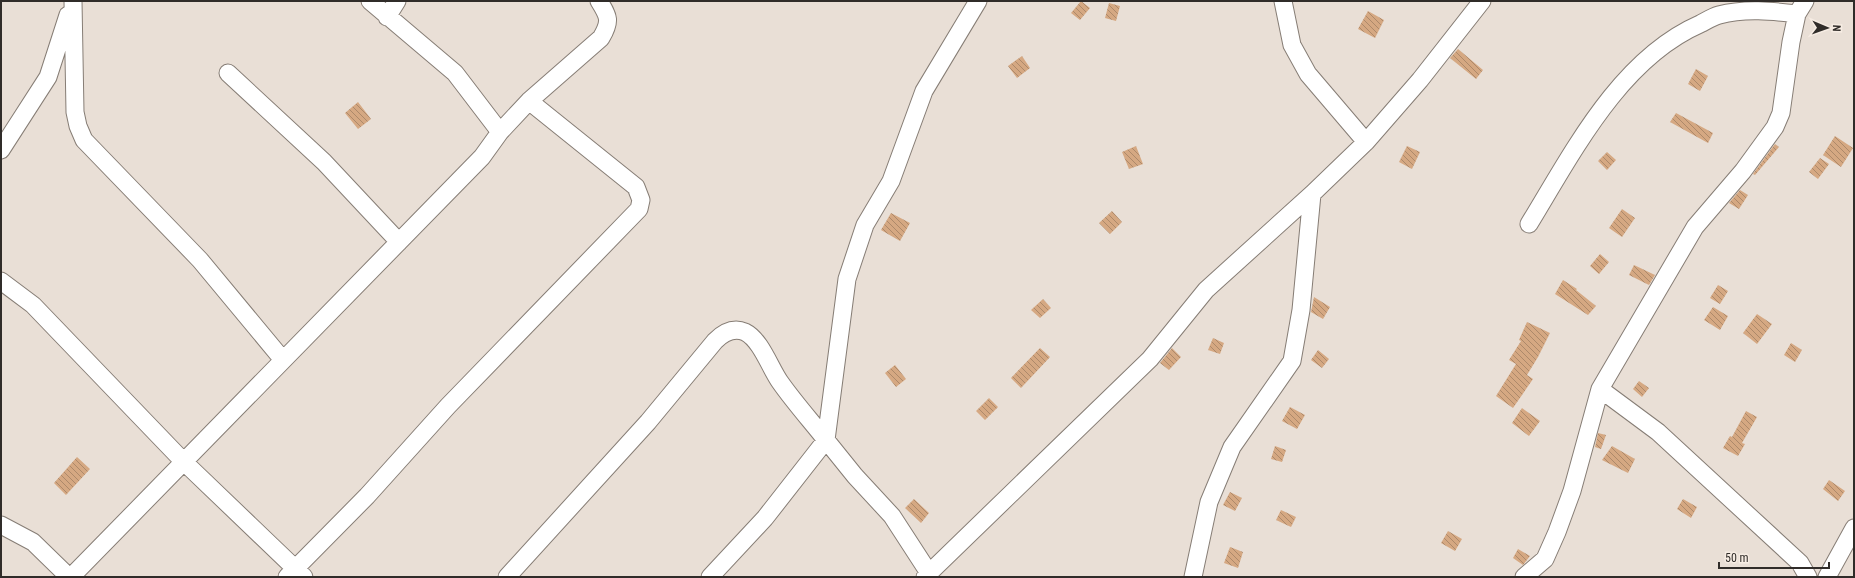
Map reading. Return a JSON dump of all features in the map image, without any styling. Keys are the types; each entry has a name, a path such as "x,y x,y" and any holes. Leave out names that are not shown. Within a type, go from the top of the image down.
{"street":[{"path":"370,1 387,17 456,73 500,132"},
{"path":"387,17 397,1"},
{"path":"1,525 33,542 70,577 482,157 500,132 529,101 600,38 607,28 608,20 607,13 599,1"},
{"path":"710,577 765,518 826,440 847,279 865,225 891,181 924,91 978,1"},
{"path":"1283,1 1292,45 1308,74 1366,142"},
{"path":"507,577 648,422 715,341 724,333 733,330 746,332 759,346 780,382 855,476 892,516 927,575 1150,359 1206,290 1312,194 1366,142 1420,80 1482,1"},
{"path":"1,150 48,77 65,22 73,3"},
{"path":"73,3 75,112 84,140 200,260 283,360"},
{"path":"1524,577 1545,559 1558,532 1572,491 1600,389 1695,227 1743,172 1775,127 1781,113 1791,42 1801,7 1719,15 1680,32 1630,73 1582,137 1529,224"},
{"path":"228,73 324,162 399,242"},
{"path":"1,281 33,306 183,461 296,574 448,406 640,209 641,200 636,187 529,101"},
{"path":"1193,577 1209,502 1232,447 1292,362 1301,310 1312,194"},
{"path":"1600,389 1658,432 1800,563 1808,577"},
{"path":"1827,577 1854,528"}],"building":[{"path":"1081,1 1090,8 1080,20 1071,13"},
{"path":"1109,3 1120,6 1116,21 1105,18"},
{"path":"1368,11 1384,20 1375,38 1358,29"},
{"path":"1458,49 1483,70 1476,79 1450,58"},
{"path":"1022,56 1030,68 1017,78 1008,66"},
{"path":"1696,69 1708,76 1700,91 1688,84"},
{"path":"358,102 371,119 358,129 345,113"},
{"path":"1676,113 1713,133 1708,143 1670,122"},
{"path":"1835,136 1853,148 1841,167 1823,155"},
{"path":"1775,144 1779,147 1755,175 1753,174"},
{"path":"1136,146 1143,164 1129,169 1122,152"},
{"path":"1407,146 1420,152 1412,169 1399,162"},
{"path":"1607,152 1616,160 1607,170 1598,161"},
{"path":"1820,158 1829,164 1818,179 1809,172"},
{"path":"1740,190 1748,195 1739,209 1729,203"},
{"path":"1622,209 1635,218 1622,237 1609,228"},
{"path":"1112,211 1122,222 1110,234 1099,223"},
{"path":"891,213 910,223 900,241 881,230"},
{"path":"1600,254 1609,262 1599,274 1590,266"},
{"path":"1634,265 1655,275 1649,285 1629,275"},
{"path":"1563,280 1577,289 1576,290 1596,306 1588,315 1555,294"},
{"path":"1718,285 1728,291 1720,304 1710,298"},
{"path":"1314,297 1330,307 1323,319 1311,312"},
{"path":"1043,299 1051,308 1040,318 1031,310"},
{"path":"1713,307 1728,316 1720,330 1704,320"},
{"path":"1757,314 1772,324 1757,344 1743,333"},
{"path":"1527,322 1550,333 1527,375 1533,379 1513,408 1496,396 1516,364 1509,360 1521,341 1519,340"},
{"path":"1213,338 1224,343 1220,354 1208,350"},
{"path":"1791,343 1802,350 1795,362 1784,355"},
{"path":"1040,348 1050,357 1021,388 1011,378"},
{"path":"1172,348 1181,357 1169,370 1160,363"},
{"path":"1318,350 1329,359 1322,368 1311,360"},
{"path":"895,365 906,379 896,387 885,373"},
{"path":"1639,381 1649,388 1642,397 1633,389"},
{"path":"989,398 998,407 985,420 976,411"},
{"path":"1290,407 1305,415 1297,429 1282,421"},
{"path":"1522,408 1540,421 1529,436 1512,423"},
{"path":"1746,411 1757,417 1742,443 1745,444 1738,456 1723,448 1730,436 1732,437"},
{"path":"1598,433 1606,435 1601,449 1595,447"},
{"path":"1275,446 1286,450 1282,462 1271,459"},
{"path":"1612,446 1635,459 1628,473 1602,460"},
{"path":"77,457 90,469 66,495 54,483"},
{"path":"1829,480 1845,491 1838,501 1823,489"},
{"path":"1230,492 1242,498 1235,511 1223,505"},
{"path":"914,499 929,513 921,523 905,508"},
{"path":"1683,499 1697,507 1691,518 1677,509"},
{"path":"1281,510 1296,517 1291,527 1276,520"},
{"path":"1448,531 1462,539 1455,551 1441,543"},
{"path":"1230,547 1243,552 1238,568 1224,563"},
{"path":"1518,549 1530,556 1523,565 1513,558"}]}
